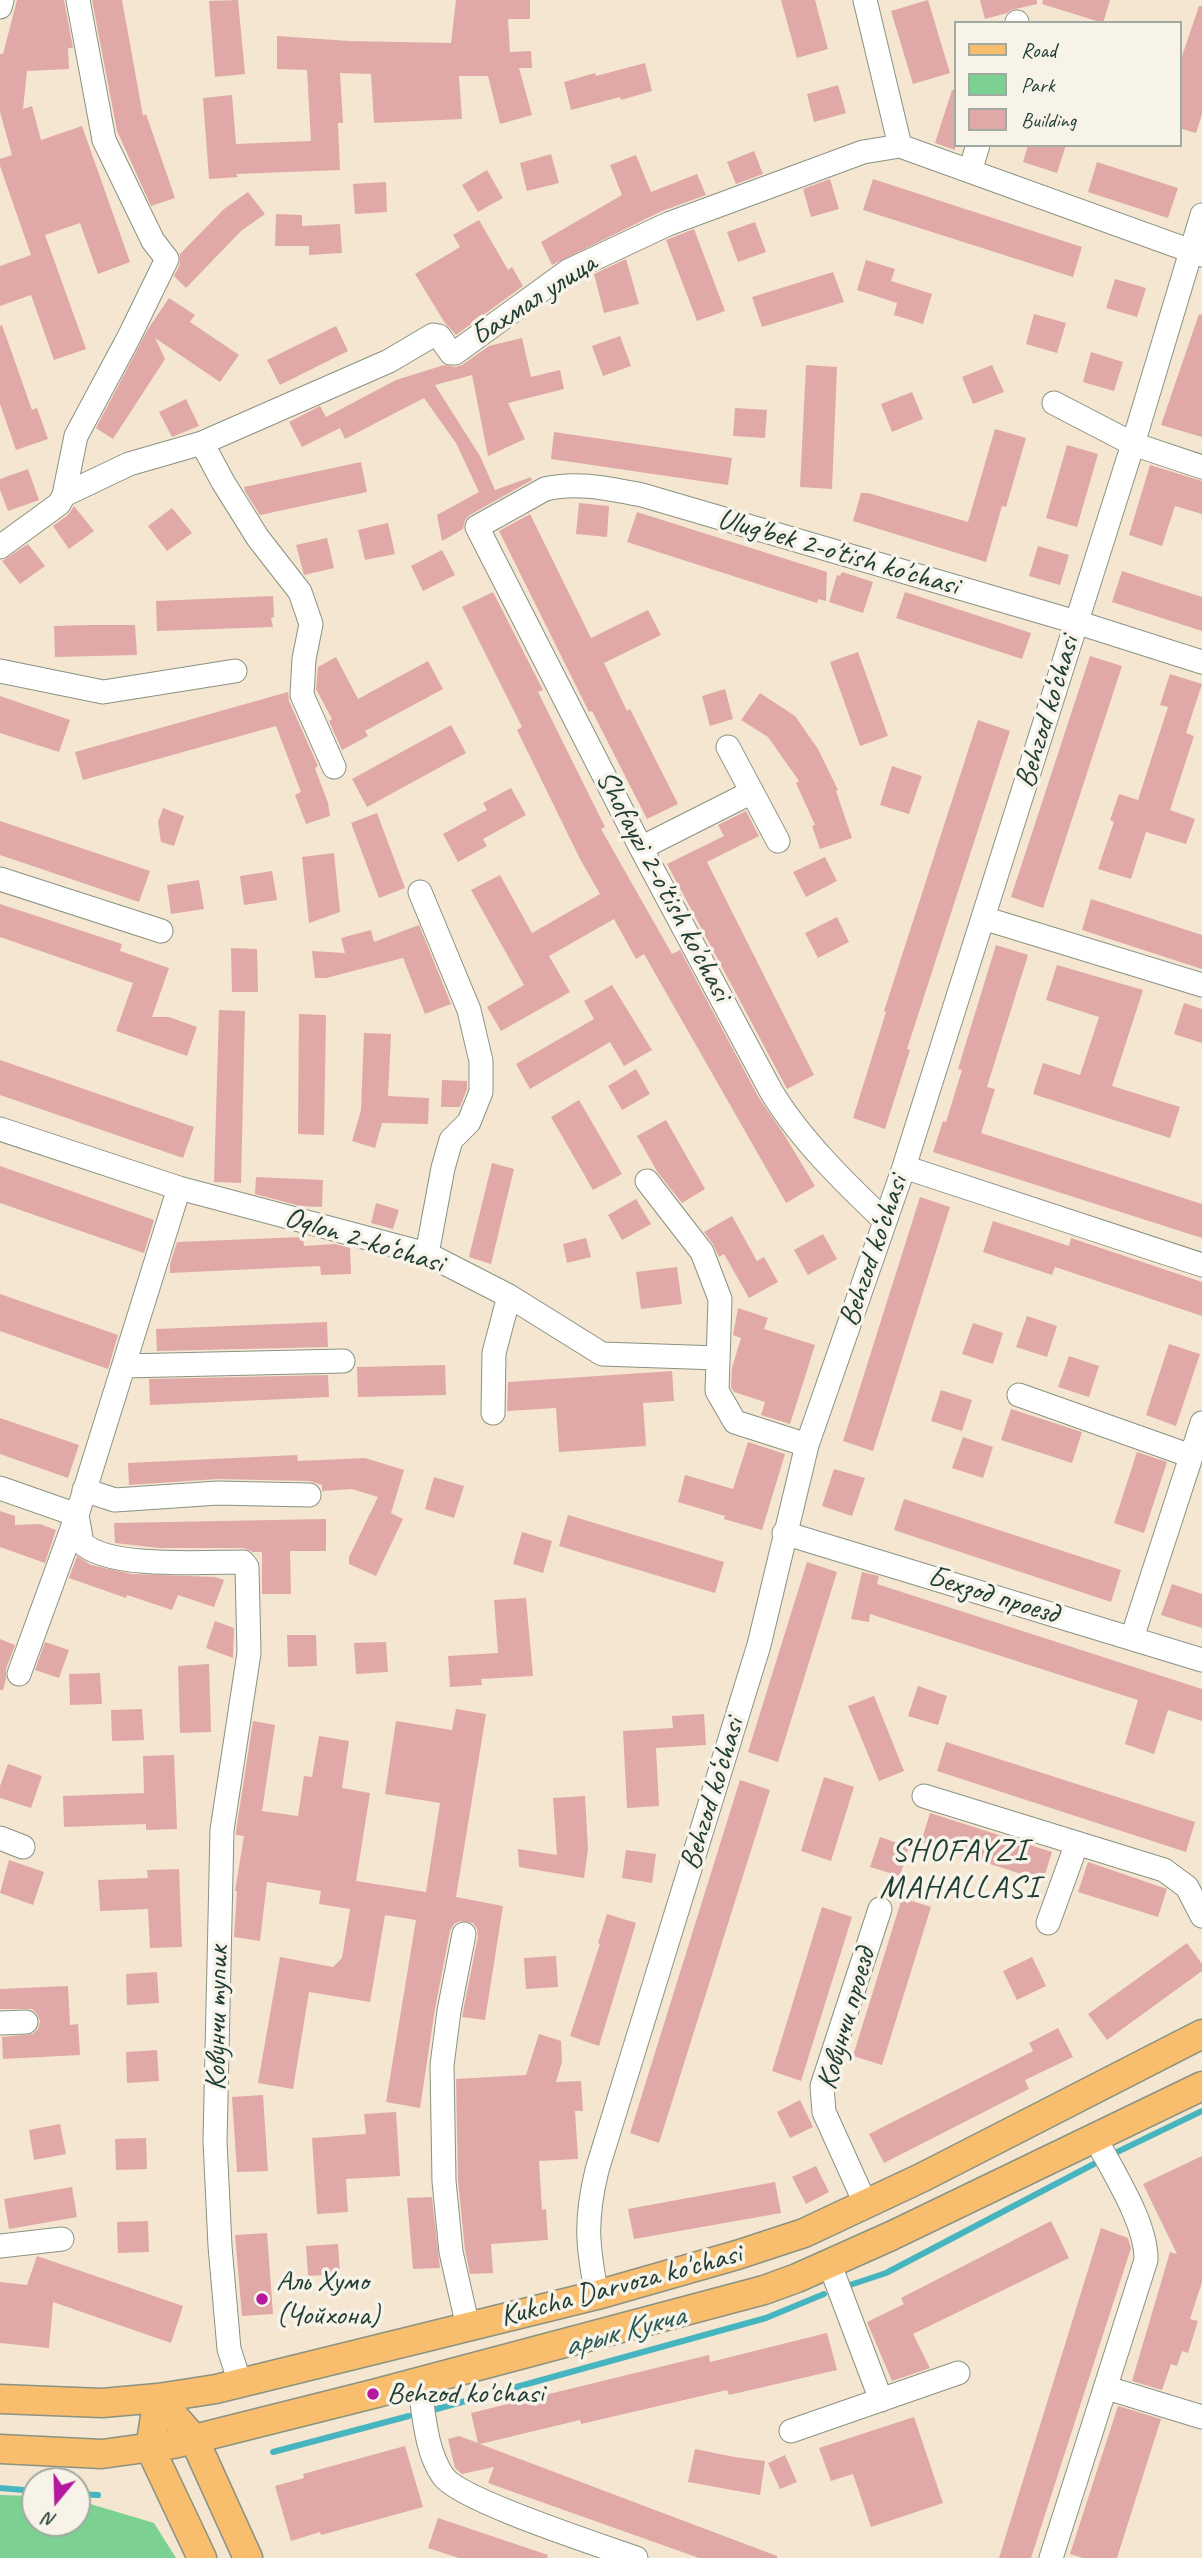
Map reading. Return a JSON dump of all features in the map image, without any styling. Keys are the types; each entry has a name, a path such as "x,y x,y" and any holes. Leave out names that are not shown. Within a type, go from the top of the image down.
{"main road":[{"name":"Kukcha Darvoza ko'chasi","path":"0,2399 78,2403 158,2398 240,2383 597,2295 770,2245 804,2234 866,2205 1202,2034"},
{"name":"Kukcha Darvoza ko'chasi","path":"0,2449 76,2454 150,2448 194,2440 764,2290 830,2265 940,2213 1103,2153 1202,2086"},
{"path":"923,2177 935,2181 943,2190 940,2213"},
{"path":"158,2398 194,2440 248,2558"},
{"path":"158,2398 150,2448 202,2558"}],"street":[{"path":"0,7 2,0"},
{"path":"64,495 76,436 101,384 129,337 166,259 153,241 104,140 78,0"},
{"path":"866,0 900,146 1197,253"},
{"name":"Бахмал улица","path":"0,547 55,510 64,495 129,464 202,443 388,361 433,335 439,336 451,353 455,353 568,271 668,223 863,152 900,146"},
{"path":"970,171 977,147"},
{"name":"Behzod ko‘chasi","path":"597,2295 588,2249 587,2226 597,2170 759,1645 807,1445 904,1167 1133,444 1197,253 1202,215"},
{"path":"1054,402 1133,444 1202,467"},
{"path":"202,443 258,538 300,592 311,624 304,659 302,695 334,767"},
{"name":"Ulug'bek 2-o'tish ko'chasi","path":"477,527 545,489 557,486 585,485 642,495 1076,622 1202,662"},
{"name":"Shofayzi 2-o'tish ko'chasi","path":"477,527 641,848 783,1111 853,1190 885,1221"},
{"path":"0,671 103,692 234,671"},
{"path":"728,747 778,841"},
{"path":"641,848 752,792"},
{"path":"0,879 161,931"},
{"path":"419,892 469,1010 481,1061 481,1092 469,1122 451,1140 427,1254"},
{"path":"983,918 1202,985"},
{"name":"Oqlon 2-ko‘chasi","path":"0,1129 178,1188 427,1254 509,1296 602,1354 718,1358"},
{"path":"904,1167 1202,1265"},
{"path":"647,1181 702,1252 720,1299 717,1391 735,1422 807,1445"},
{"path":"19,1674 77,1515 178,1188"},
{"path":"493,1413 494,1353 509,1296"},
{"path":"124,1366 343,1361"},
{"path":"1019,1395 1191,1456"},
{"path":"1132,1638 1202,1423"},
{"path":"0,1488 77,1515"},
{"path":"85,1490 115,1500 218,1493 309,1495"},
{"name":"Ковунчи тупик","path":"77,1515 82,1543 136,1562 246,1564 249,1653 222,1829 215,2141 229,2349 240,2383"},
{"name":"Бехзод проезд","path":"784,1533 1202,1660"},
{"path":"925,1796 1164,1870 1187,1887 1202,1916"},
{"path":"0,1838 23,1847"},
{"path":"1048,1923 1077,1843"},
{"name":"Ковунчи проезд","path":"866,2205 824,2112 822,2086 880,1909"},
{"path":"464,1934 442,2065 444,2181 451,2252 468,2327"},
{"path":"0,2023 26,2022"},
{"path":"1051,2558 1144,2271 1146,2250 1141,2230 1103,2153"},
{"path":"0,2246 62,2239"},
{"path":"830,2265 881,2400"},
{"path":"791,2431 958,2373"},
{"path":"419,2382 426,2426 438,2467 450,2485 478,2499 636,2558"},
{"path":"1107,2388 1202,2417"}],"green space":[{"path":"0,2495 21,2496 21,2537 91,2537 91,2504 154,2523 176,2558 0,2558"}],"building":[{"path":"17,0 64,0 73,48 68,48 69,69 27,71 23,109 32,106 41,140 82,126 130,262 98,274 80,223 45,235 86,349 54,360 31,295 0,306 0,266 31,255 0,166 0,159 12,155 0,112 0,54 3,54"},
{"path":"92,0 122,0 143,116 146,114 175,198 151,206 117,131"},
{"path":"238,0 245,74 215,77 209,1"},
{"path":"456,0 530,0 530,19 508,19 510,52 531,51 532,68 519,68 532,115 500,124 488,76 459,76 462,119 374,123 371,74 340,73 343,123 338,123 340,170 236,174 238,177 209,179 203,98 232,95 236,144 311,141 307,70 277,69 277,36 349,41 451,43"},
{"path":"781,0 815,0 828,49 797,58"},
{"path":"928,0 950,73 913,84 891,11"},
{"path":"980,0 1037,0 1037,4 985,19"},
{"path":"1043,0 1110,0 1104,21 1042,4"},
{"path":"1199,6 1202,6 1202,114 1196,133 1181,129 1181,59"},
{"path":"645,63 652,91 571,110 564,82"},
{"path":"838,85 846,113 814,122 807,94"},
{"path":"952,90 954,90 955,150 935,143"},
{"path":"1027,147 1065,147 1057,173 1023,162"},
{"path":"754,151 763,174 736,184 727,162"},
{"path":"551,154 559,183 527,191 520,163"},
{"path":"636,155 651,192 697,174 706,195 662,211 552,265 541,242 622,195 610,165"},
{"path":"1097,162 1178,188 1168,218 1088,192"},
{"path":"487,170 503,198 478,212 462,185"},
{"path":"830,179 839,209 811,217 803,189"},
{"path":"873,179 1082,247 1073,277 863,210"},
{"path":"386,182 387,212 355,214 353,184"},
{"path":"248,192 265,214 241,231 186,288 174,276 180,264 180,254 224,209"},
{"path":"276,214 302,215 302,226 340,224 342,253 309,255 309,246 275,246"},
{"path":"479,220 508,270 512,267 523,286 456,335 445,323 415,274 460,247 453,235"},
{"path":"755,222 766,252 738,262 727,232"},
{"path":"694,229 725,311 697,321 666,240"},
{"path":"626,259 639,304 604,313 594,274"},
{"path":"866,260 895,269 891,281 932,294 923,324 894,315 897,303 857,290"},
{"path":"833,272 844,302 762,327 752,297"},
{"path":"1115,279 1146,288 1137,317 1106,308"},
{"path":"169,298 195,315 190,322 239,355 220,382 155,338 165,359 113,439 96,428 148,329"},
{"path":"1034,314 1066,323 1057,353 1026,344"},
{"path":"1199,314 1202,315 1202,437 1161,425"},
{"path":"2,325 32,410 37,408 48,439 16,450 0,404"},
{"path":"336,326 348,351 280,385 267,360"},
{"path":"620,336 631,366 603,376 592,346"},
{"path":"522,338 531,377 560,370 564,389 508,403 525,439 488,456 472,375 435,385 480,456 495,490 531,477 532,480 470,515 465,520 463,529 442,541 437,515 479,492 456,443 424,398 345,439 340,428 302,447 289,422 320,406 326,417 396,380 444,365 462,365 489,346"},
{"path":"1091,352 1123,362 1114,391 1083,382"},
{"path":"806,365 837,367 832,489 800,487"},
{"path":"992,365 1004,392 973,404 962,377"},
{"path":"912,392 923,419 892,432 881,404"},
{"path":"186,399 199,426 172,437 159,412"},
{"path":"735,408 767,410 765,438 733,436"},
{"path":"995,429 1026,438 1006,507 1002,506 986,562 853,521 861,493 868,493 968,522"},
{"path":"554,432 732,458 728,485 551,459"},
{"path":"1067,445 1098,454 1077,527 1046,518"},
{"path":"361,462 367,492 260,515 244,487"},
{"path":"1150,465 1202,481 1202,514 1175,506 1162,546 1129,535"},
{"path":"28,469 39,500 8,511 0,490 0,479"},
{"path":"579,503 609,506 607,537 576,534"},
{"path":"74,506 94,531 69,549 53,526 68,515"},
{"path":"172,508 192,533 167,551 148,526"},
{"path":"637,512 827,572 826,601 818,599 817,603 627,542"},
{"path":"530,514 591,638 648,610 661,635 604,663 678,804 647,819 592,711 589,712 499,531"},
{"path":"388,523 395,554 365,560 358,530"},
{"path":"327,538 334,568 304,575 296,545"},
{"path":"28,544 45,566 20,584 2,561"},
{"path":"1038,546 1069,555 1060,585 1029,576"},
{"path":"442,550 455,575 423,591 411,566"},
{"path":"1122,571 1202,597 1202,631 1112,602"},
{"path":"842,572 873,582 863,613 829,602 837,575 840,576"},
{"path":"493,592 543,690 538,692 605,827 601,829 672,954 680,950 759,1098 815,1186 786,1203 644,954 636,959 614,919 549,956 570,992 501,1031 487,1007 524,985 471,890 500,875 532,933 600,894 517,730 522,727 462,607"},
{"path":"905,592 1031,633 1022,659 896,618"},
{"path":"273,596 273,627 157,631 156,601"},
{"path":"135,625 137,655 55,657 54,626"},
{"path":"858,652 888,736 860,746 830,662"},
{"path":"1090,656 1122,666 1043,908 1011,897"},
{"path":"336,657 358,699 428,661 443,689 365,731 368,736 342,750 329,721 332,719 316,689 318,667"},
{"path":"1170,674 1202,684 1186,733 1194,736 1170,810 1195,819 1186,844 1146,832 1131,879 1098,869 1114,822 1110,820 1119,794 1138,800 1168,707 1160,705"},
{"path":"725,689 733,719 710,726 702,696"},
{"path":"288,692 289,701 318,766 315,768 330,816 306,824 295,795 301,792 276,726 83,780 75,752"},
{"path":"760,693 795,716 818,749 838,790 836,791 852,838 820,849 812,826 815,825 796,783 799,781 768,737 741,720"},
{"path":"0,696 70,720 59,752 0,733"},
{"path":"978,720 1010,731 907,1049 910,1050 885,1129 853,1118 886,1012 884,1011"},
{"path":"451,725 466,753 367,807 352,779"},
{"path":"892,766 922,776 909,814 880,805"},
{"path":"511,788 526,815 483,839 487,846 458,862 443,834 487,810 483,803"},
{"path":"163,808 184,816 174,846 161,842 158,822"},
{"path":"746,811 759,836 707,862 814,1075 787,1089 667,864 724,836 718,825"},
{"path":"377,813 405,888 379,898 351,823"},
{"path":"0,821 150,871 139,902 0,855"},
{"path":"334,853 340,912 309,923 302,857"},
{"path":"825,857 837,881 806,897 793,872"},
{"path":"272,871 277,900 244,905 240,876"},
{"path":"199,880 204,909 171,914 167,885"},
{"path":"1091,899 1202,935 1202,969 1082,930"},
{"path":"0,904 122,944 120,951 169,968 152,1017 169,1017 197,1027 187,1056 116,1031 133,983 0,937"},
{"path":"837,917 849,942 818,958 805,933"},
{"path":"419,925 451,1004 425,1014 403,958 326,978 315,978 312,951 345,953 341,938 371,930 374,942"},
{"path":"996,945 1028,955 987,1087 995,1089 981,1133 1202,1204 1202,1238 933,1152 943,1121 946,1122 962,1070 958,1069"},
{"path":"231,948 257,949 258,992 232,992"},
{"path":"1057,965 1143,990 1112,1086 1180,1107 1170,1138 1033,1094 1043,1063 1080,1075 1099,1017 1046,1000"},
{"path":"612,985 652,1050 624,1066 610,1042 530,1089 516,1064 594,1019 584,1001"},
{"path":"1184,1003 1202,1009 1202,1043 1174,1034"},
{"path":"219,1010 245,1011 241,1183 214,1182"},
{"path":"299,1014 326,1015 324,1135 298,1134"},
{"path":"364,1033 391,1034 388,1096 429,1098 428,1124 382,1123 375,1148 352,1141 361,1110"},
{"path":"0,1060 194,1127 183,1158 0,1095"},
{"path":"636,1069 650,1094 622,1110 608,1086"},
{"path":"442,1080 467,1081 460,1107 441,1107"},
{"path":"579,1100 622,1174 593,1190 551,1117"},
{"path":"666,1120 705,1189 682,1203 658,1173 637,1136"},
{"path":"492,1163 514,1169 491,1264 469,1257"},
{"path":"0,1166 154,1220 144,1253 0,1203"},
{"path":"256,1177 323,1180 322,1207 300,1206 255,1194"},
{"path":"920,1197 950,1207 873,1451 843,1441"},
{"path":"636,1199 651,1224 622,1240 608,1215"},
{"path":"376,1203 399,1210 393,1229 371,1223"},
{"path":"732,1216 757,1261 764,1257 778,1282 749,1298 724,1254 719,1257 704,1232"},
{"path":"993,1221 1069,1246 1071,1238 1202,1282 1202,1316 1055,1267 1052,1275 983,1252"},
{"path":"823,1234 837,1259 808,1275 794,1250"},
{"path":"303,1237 304,1246 335,1244 350,1248 351,1274 321,1275 320,1266 170,1273 177,1242"},
{"path":"586,1238 591,1257 567,1263 563,1244"},
{"path":"677,1267 682,1304 641,1309 636,1272"},
{"path":"0,1294 118,1335 108,1369 0,1331"},
{"path":"738,1308 768,1318 764,1329 815,1345 790,1424 761,1415 765,1402 734,1392 731,1387 732,1368 741,1338 733,1335"},
{"path":"1027,1316 1057,1326 1047,1357 1016,1347"},
{"path":"327,1322 328,1347 157,1351 156,1329"},
{"path":"973,1323 1003,1333 993,1364 962,1354"},
{"path":"1169,1344 1200,1354 1176,1426 1146,1415"},
{"path":"1069,1356 1099,1366 1089,1397 1058,1387"},
{"path":"445,1365 446,1395 358,1397 357,1367"},
{"path":"672,1371 674,1401 643,1403 646,1446 559,1452 556,1408 507,1411 508,1382"},
{"path":"328,1375 329,1397 150,1405 149,1379"},
{"path":"941,1390 972,1400 962,1431 931,1421"},
{"path":"1011,1409 1082,1432 1072,1463 1001,1440"},
{"path":"0,1418 79,1445 68,1478 0,1454"},
{"path":"963,1437 993,1447 983,1478 952,1468"},
{"path":"748,1442 785,1454 762,1530 678,1502 685,1475 733,1489"},
{"path":"1137,1452 1167,1462 1144,1533 1114,1523"},
{"path":"297,1455 298,1461 365,1458 404,1470 391,1513 403,1519 376,1576 349,1564 349,1557 378,1497 352,1489 322,1491 322,1485 309,1481 218,1479 129,1485 128,1463"},
{"path":"834,1469 865,1478 852,1516 822,1506"},
{"path":"434,1477 464,1486 454,1518 425,1509"},
{"path":"904,1499 1121,1570 1111,1602 894,1530"},
{"path":"0,1511 15,1516 15,1525 40,1524 56,1530 45,1563 0,1547"},
{"path":"568,1515 724,1562 715,1593 559,1546"},
{"path":"326,1519 326,1551 290,1551 291,1594 262,1594 262,1552 243,1548 159,1548 115,1543 114,1523"},
{"path":"522,1532 552,1541 543,1573 513,1564"},
{"path":"77,1556 91,1565 132,1574 215,1577 224,1580 214,1607 178,1595 172,1610 127,1595 126,1598 69,1578"},
{"path":"807,1562 837,1572 778,1762 748,1752"},
{"path":"862,1572 879,1576 877,1584 1202,1689 1202,1721 1168,1710 1154,1754 1125,1744 1138,1700 870,1614 869,1622 851,1619"},
{"path":"1172,1584 1202,1594 1202,1628 1161,1615"},
{"path":"526,1598 533,1676 481,1679 482,1685 450,1687 448,1656 498,1653 494,1600"},
{"path":"215,1621 234,1628 233,1658 206,1648"},
{"path":"287,1635 316,1635 317,1666 288,1667"},
{"path":"0,1639 15,1645 6,1669 3,1690 0,1690"},
{"path":"45,1642 69,1650 59,1678 35,1670"},
{"path":"386,1642 388,1672 356,1674 354,1643"},
{"path":"209,1664 211,1732 180,1733 178,1666"},
{"path":"100,1673 102,1704 70,1705 69,1674"},
{"path":"918,1686 947,1696 938,1725 908,1716"},
{"path":"874,1696 904,1771 879,1781 848,1706"},
{"path":"142,1709 144,1740 112,1741 111,1710"},
{"path":"456,1709 486,1714 456,1897 503,1906 485,2020 462,2017 478,1936 473,1923 460,1921 454,1924 450,1931 420,2108 386,2102 416,1920 385,1915 370,2002 309,1992 293,2089 258,2083 280,1957 333,1967 342,1958 350,1909 319,1904 321,1891 267,1882 260,1941 234,1937 235,1891 244,1836 236,1835 236,1831 253,1721 275,1725 262,1811 298,1816 304,1776 312,1777 319,1736 349,1741 342,1788 370,1793 356,1881 426,1892 440,1803 385,1794 396,1721 452,1730"},
{"path":"704,1714 706,1745 656,1748 659,1806 627,1808 623,1731 673,1728 672,1716"},
{"path":"946,1742 1195,1822 1186,1852 937,1771"},
{"path":"174,1755 177,1829 146,1830 146,1824 64,1827 63,1796 144,1793 143,1756"},
{"path":"8,1764 42,1776 31,1808 0,1798 0,1786"},
{"path":"824,1777 854,1787 831,1861 801,1851"},
{"path":"740,1780 770,1790 659,2143 630,2133"},
{"path":"585,1796 588,1849 584,1878 519,1867 518,1849 557,1855 553,1798"},
{"path":"930,1813 1052,1852 1043,1881 921,1842"},
{"path":"880,1837 909,1847 900,1876 870,1867"},
{"path":"626,1850 656,1854 652,1883 622,1878"},
{"path":"9,1860 44,1872 33,1905 0,1893"},
{"path":"1088,1862 1167,1889 1158,1917 1078,1892"},
{"path":"179,1869 182,1947 150,1948 148,1909 100,1911 98,1880 148,1878 147,1870"},
{"path":"902,1898 931,1907 882,2065 853,2056"},
{"path":"822,1907 852,1917 801,2081 772,2071"},
{"path":"607,1914 636,1923 599,2046 570,2036"},
{"path":"1187,1943 1202,1964 1202,1971 1107,2040 1088,2014"},
{"path":"556,1956 558,1987 526,1989 524,1958"},
{"path":"1032,1957 1046,1986 1017,2000 1003,1971"},
{"path":"157,1972 159,2003 127,2005 126,1974"},
{"path":"68,1986 70,2025 78,2024 80,2055 3,2059 2,2037 33,2034 40,2021 32,2009 0,2009 0,1989"},
{"path":"1058,2028 1073,2057 1025,2080 1029,2089 884,2163 869,2134 1033,2051 1029,2043"},
{"path":"539,2034 561,2041 562,2062 556,2082 581,2081 583,2111 575,2111 578,2159 539,2161 542,2210 546,2209 548,2240 491,2244 493,2273 470,2274 458,2180 456,2079 526,2075"},
{"path":"157,2050 159,2081 127,2083 126,2052"},
{"path":"263,2095 268,2171 237,2172 232,2097"},
{"path":"800,2100 813,2127 790,2138 777,2112"},
{"path":"396,2112 400,2176 346,2179 348,2212 317,2214 312,2138 366,2134 364,2114"},
{"path":"60,2124 66,2154 34,2160 29,2130"},
{"path":"146,2138 147,2169 116,2170 115,2139"},
{"path":"1202,2156 1202,2282 1190,2319 1198,2321 1188,2353 1182,2351 1177,2366 1171,2364 1162,2390 1132,2381 1170,2252 1177,2254 1143,2184"},
{"path":"816,2166 829,2192 806,2204 792,2177"},
{"path":"775,2182 781,2213 634,2239 628,2209"},
{"path":"72,2187 77,2217 9,2229 4,2199"},
{"path":"432,2197 440,2268 413,2269 407,2198"},
{"path":"148,2221 149,2252 118,2253 117,2222"},
{"path":"1051,2221 1069,2258 913,2334 930,2368 892,2381 867,2322 904,2304 901,2298"},
{"path":"1101,2228 1128,2238 1131,2248 1031,2558 999,2558"},
{"path":"267,2233 273,2314 242,2316 235,2235"},
{"path":"338,2244 340,2274 308,2276 306,2246"},
{"path":"37,2256 183,2306 171,2343 53,2302 49,2348 0,2343 0,2282 27,2285"},
{"path":"827,2333 837,2370 729,2395 727,2390 581,2424 580,2420 480,2444 777,2558 699,2558 488,2483 494,2467 462,2474 455,2468 448,2439 459,2436 478,2443 471,2413 709,2355 710,2362"},
{"path":"1118,2406 1161,2419 1117,2558 1083,2558 1070,2554"},
{"path":"914,2417 943,2503 871,2527 853,2474 831,2481 819,2448"},
{"path":"405,2446 423,2507 291,2541 275,2486 304,2478 303,2474"},
{"path":"695,2449 765,2461 760,2495 688,2482"},
{"path":"785,2455 797,2482 780,2489 768,2463"},
{"path":"438,2518 548,2555 547,2558 459,2558 428,2548"}],"waterway":[{"name":"арык Кукча","path":"847,2286 886,2273 1111,2155 1202,2111"},
{"name":"арык Кукча","path":"433,2410 766,2318 824,2294"},
{"name":"арык Кукча","path":"273,2452 409,2416"},
{"name":"арык Кукча","path":"0,2488 21,2490"},
{"name":"арык Кукча","path":"91,2495 98,2495"}],"place":[{"name":"Аль Хумо (Чойхона)","path":"262,2299"},
{"name":"Behzod ko'chasi","path":"373,2394"}],"district":[{"name":"SHOFAYZI MAHALLASI","path":"960,1870"}]}
